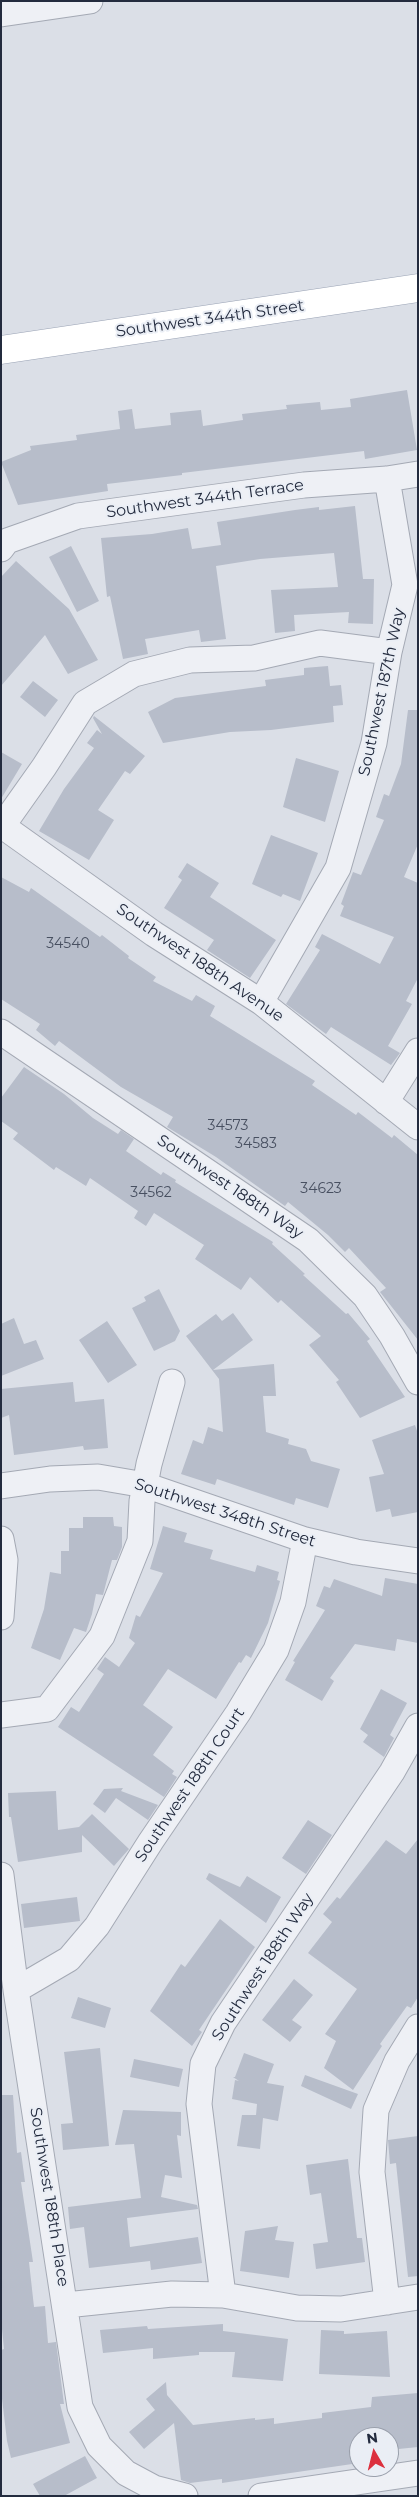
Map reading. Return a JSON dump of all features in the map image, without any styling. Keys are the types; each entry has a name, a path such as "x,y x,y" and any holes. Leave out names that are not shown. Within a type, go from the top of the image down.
{"main road":[{"name":"Southwest 344th Street","path":"1,350 418,288"}],"street":[{"path":"1,14 90,1"},
{"name":"Southwest 344th Terrace","path":"1,549 7,541 78,516 304,485 387,480 418,474"},
{"name":"Southwest 187th Way","path":"262,1002 338,868 374,743 389,652 404,585 387,480"},
{"path":"2,825 44,767 85,703 134,674 190,660 254,658 320,643 389,652"},
{"name":"Southwest 188th Avenue","path":"2,825 154,934 262,1002 418,1127"},
{"name":"Southwest 188th Way","path":"1,1032 308,1240 365,1296 392,1336 418,1382"},
{"path":"386,1102 418,1051"},
{"path":"1,1715 47,1709 102,1636 140,1541 145,1485 172,1382"},
{"name":"Southwest 348th Street","path":"1,1486 50,1479 98,1477 145,1485 305,1540 356,1552 418,1560"},
{"path":"1,1540 5,1560 1,1617"},
{"name":"Southwest 188th Court","path":"16,1990 69,1959 97,1926 151,1841 238,1713 276,1650 293,1602 305,1540"},
{"name":"Southwest 188th Way","path":"223,2295 199,2104 204,2064 223,2023 392,1772 418,1726"},
{"name":"Southwest 188th Place","path":"1,1876 16,1990 66,2305 80,2406 100,2446 126,2473 154,2488 184,2496"},
{"path":"387,2302 372,2172 376,2110 397,2061 418,2028"},
{"path":"66,2305 172,2294 223,2295 297,2308 341,2309 418,2297"},
{"path":"261,2496 418,2473"}],"building":[{"path":"407,390 417,450 365,459 364,451 182,473 182,475 107,484 108,491 18,505 1,462 31,450 30,446 77,440 76,435 120,429 118,411 132,409 135,429 171,425 170,413 201,410 203,426 243,420 242,414 287,409 286,405 320,402 321,410 351,407 350,399"},
{"path":"355,506 363,579 374,579 373,624 348,623 349,612 294,615 295,631 275,633 271,590 338,587 334,553 260,559 216,566 226,639 201,642 199,630 145,639 148,654 123,659 110,596 107,597 101,538 152,534 188,528 192,549 221,545 217,522 319,507 319,510"},
{"path":"71,546 99,601 77,612 49,557"},
{"path":"16,561 69,609 98,660 68,674 45,635 1,686 1,577"},
{"path":"328,666 330,686 341,685 343,705 333,706 334,722 271,730 230,732 163,743 148,712 175,698 266,686 265,680 304,675 304,668"},
{"path":"33,681 58,700 45,717 20,697"},
{"path":"408,710 418,710 418,844 404,877 418,883 418,978 406,1001 412,1004 388,1046 400,1053 391,1065 331,1027 326,1034 286,1004 320,950 315,947 322,934 380,964 394,937 340,916 344,906 341,904 353,872 361,875 384,820 376,817 384,794 389,796 401,764"},
{"path":"94,716 145,756 130,774 125,771 98,810 114,820 89,860 39,831 64,789 94,748 87,743 97,730 102,734 93,718"},
{"path":"1,752 22,764 1,799"},
{"path":"296,758 339,771 325,822 283,807"},
{"path":"271,835 318,853 300,901 283,894 281,897 252,884"},
{"path":"187,863 219,883 210,897 276,940 250,978 207,950 214,940 164,908 182,880 178,877"},
{"path":"1,877 29,892 31,888 100,937 102,935 129,956 128,958 156,977 153,981 192,1001 196,995 215,1006 210,1016 315,1081 312,1085 356,1115 358,1112 392,1138 394,1135 418,1155 418,1340 380,1292 386,1288 349,1248 345,1252 328,1235 288,1202 285,1206 216,1157 167,1127 173,1117 121,1087 59,1041 55,1046 36,1030 40,1024 1,999"},
{"path":"24,1067 64,1094 93,1118 118,1134 121,1130 134,1139 126,1151 161,1175 163,1172 176,1180 175,1182 273,1242 272,1244 305,1274 303,1275 346,1314 348,1313 370,1339 367,1341 405,1397 360,1418 336,1382 339,1380 309,1345 321,1336 281,1300 278,1303 250,1277 241,1290 195,1259 204,1245 154,1213 146,1226 134,1218 138,1211 90,1178 86,1186 56,1167 54,1170 13,1139 18,1133 1,1121 1,1098"},
{"path":"159,1289 180,1331 175,1341 154,1351 132,1308 146,1301 144,1297"},
{"path":"233,1313 253,1340 213,1370 274,1364 276,1396 263,1396 266,1432 289,1439 288,1444 306,1449 311,1461 340,1469 328,1508 296,1498 294,1505 217,1479 215,1485 181,1474 193,1440 203,1444 208,1427 223,1432 219,1379 186,1336 216,1314 222,1321"},
{"path":"14,1318 24,1344 36,1340 44,1359 1,1376 1,1324"},
{"path":"107,1321 137,1365 108,1383 79,1340"},
{"path":"73,1382 75,1402 104,1399 108,1448 84,1450 83,1446 14,1455 9,1415 1,1418 1,1389"},
{"path":"415,1425 418,1434 418,1512 392,1517 390,1509 376,1512 369,1477 384,1474 372,1440"},
{"path":"83,1517 113,1517 114,1526 122,1527 122,1547 117,1560 112,1560 103,1595 96,1594 86,1632 74,1628 60,1660 31,1648 44,1609 50,1572 61,1574 61,1551 69,1551 69,1528 83,1528"},
{"path":"163,1526 187,1533 184,1542 213,1550 210,1559 255,1572 257,1565 279,1572 277,1580 280,1581 268,1623 251,1658 246,1655 241,1663 239,1662 216,1699 168,1669 143,1705 173,1727 153,1755 174,1771 172,1774 177,1777 164,1797 58,1727 71,1707 79,1712 104,1674 97,1669 105,1657 119,1667 135,1643 129,1638 136,1615 140,1617 163,1573 150,1569"},
{"path":"385,1578 418,1584 418,1643 397,1639 395,1651 355,1644 330,1678 334,1681 322,1701 285,1680 295,1662 293,1661 325,1610 316,1606 324,1586 330,1588 334,1579 382,1596"},
{"path":"381,1689 407,1703 390,1735 394,1738 384,1757 363,1742 368,1735 360,1729"},
{"path":"123,1788 121,1791 158,1805 148,1820 116,1798 105,1813 93,1804 104,1789"},
{"path":"56,1791 58,1830 79,1827 92,1814 129,1849 114,1866 82,1835 82,1852 18,1862 11,1817 9,1817 8,1793"},
{"path":"308,1820 332,1835 306,1874 282,1858"},
{"path":"418,1839 418,1997 411,2008 407,2006 380,2044 382,2046 353,2090 324,2068 336,2041 325,2034 357,1989 308,1953 332,1922 323,1914 337,1897 340,1899 386,1840 406,1854"},
{"path":"209,1873 240,1887 247,1876 281,1897 266,1923 206,1879"},
{"path":"77,1897 80,1921 24,1928 21,1904"},
{"path":"220,1919 255,1947 199,2030 202,2032 192,2046 150,2011 181,1964 185,1967"},
{"path":"294,1979 313,1995 292,2020 302,2027 290,2042 262,2020"},
{"path":"78,1997 111,2008 105,2028 71,2018"},
{"path":"100,2048 109,2146 63,2150 61,2124 73,2123 64,2052"},
{"path":"244,2053 274,2064 267,2083 284,2086 278,2121 263,2118 260,2149 237,2146 242,2115 256,2115 257,2104 232,2099 235,2080 239,2081 233,2077 235,2077"},
{"path":"134,2059 183,2069 179,2087 130,2077"},
{"path":"305,2075 358,2094 351,2109 301,2086"},
{"path":"1,2095 13,2095 17,2153 21,2152 25,2182 21,2182 33,2262 29,2262 34,2307 45,2306 48,2343 56,2342 64,2404 60,2404 70,2443 11,2458 1,2390 1,2350 4,2349 1,2319"},
{"path":"123,2110 181,2112 181,2136 177,2135 182,2178 165,2175 161,2197 197,2205 198,2209 127,2218 130,2247 198,2237 202,2263 151,2270 150,2261 89,2268 84,2227 70,2229 68,2207 141,2198 134,2144 115,2145"},
{"path":"418,2136 418,2276 408,2277 396,2163 390,2164 388,2140"},
{"path":"348,2159 357,2238 362,2238 365,2262 316,2269 313,2244 328,2242 321,2193 310,2195 306,2165"},
{"path":"278,2226 275,2240 294,2242 289,2278 240,2271 245,2231"},
{"path":"223,2324 223,2331 288,2339 283,2381 232,2377 235,2352 199,2352 199,2355 153,2359 153,2348 103,2353 100,2330 147,2326 148,2329"},
{"path":"321,2330 344,2331 344,2334 387,2331 390,2377 319,2374"},
{"path":"166,2382 167,2395 193,2425 255,2418 255,2420 274,2418 274,2424 322,2418 322,2413 371,2407 372,2397 418,2393 418,2447 399,2449 399,2427 349,2427 349,2464 222,2483 222,2479 190,2483 181,2480 174,2423 144,2449 129,2432 155,2410 146,2399"},
{"path":"85,2456 97,2478 64,2496 40,2496 33,2484"}]}
